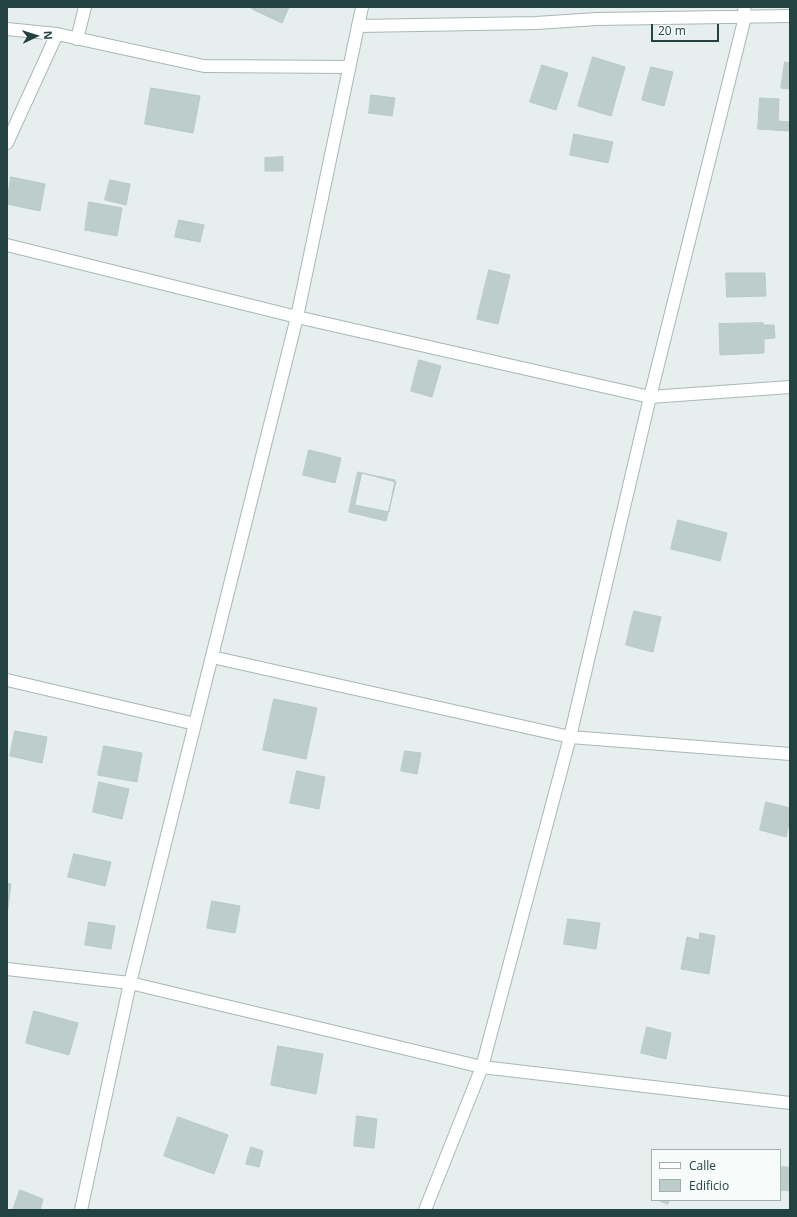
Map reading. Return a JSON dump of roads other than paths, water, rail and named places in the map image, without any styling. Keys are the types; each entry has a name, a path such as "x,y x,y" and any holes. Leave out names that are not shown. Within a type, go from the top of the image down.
{"street":[{"path":"77,39 85,7"},
{"path":"81,1210 130,983 296,317 362,7"},
{"path":"358,26 536,23 744,12 790,16"},
{"path":"425,1210 482,1067 570,737 650,397 744,12"},
{"path":"7,28 57,34 204,66 349,67"},
{"path":"7,143 57,34"},
{"path":"7,245 296,317 650,397 790,387"},
{"path":"212,657 570,737 790,754"},
{"path":"7,680 195,724"},
{"path":"7,969 130,983 482,1067 790,1103"}]}
